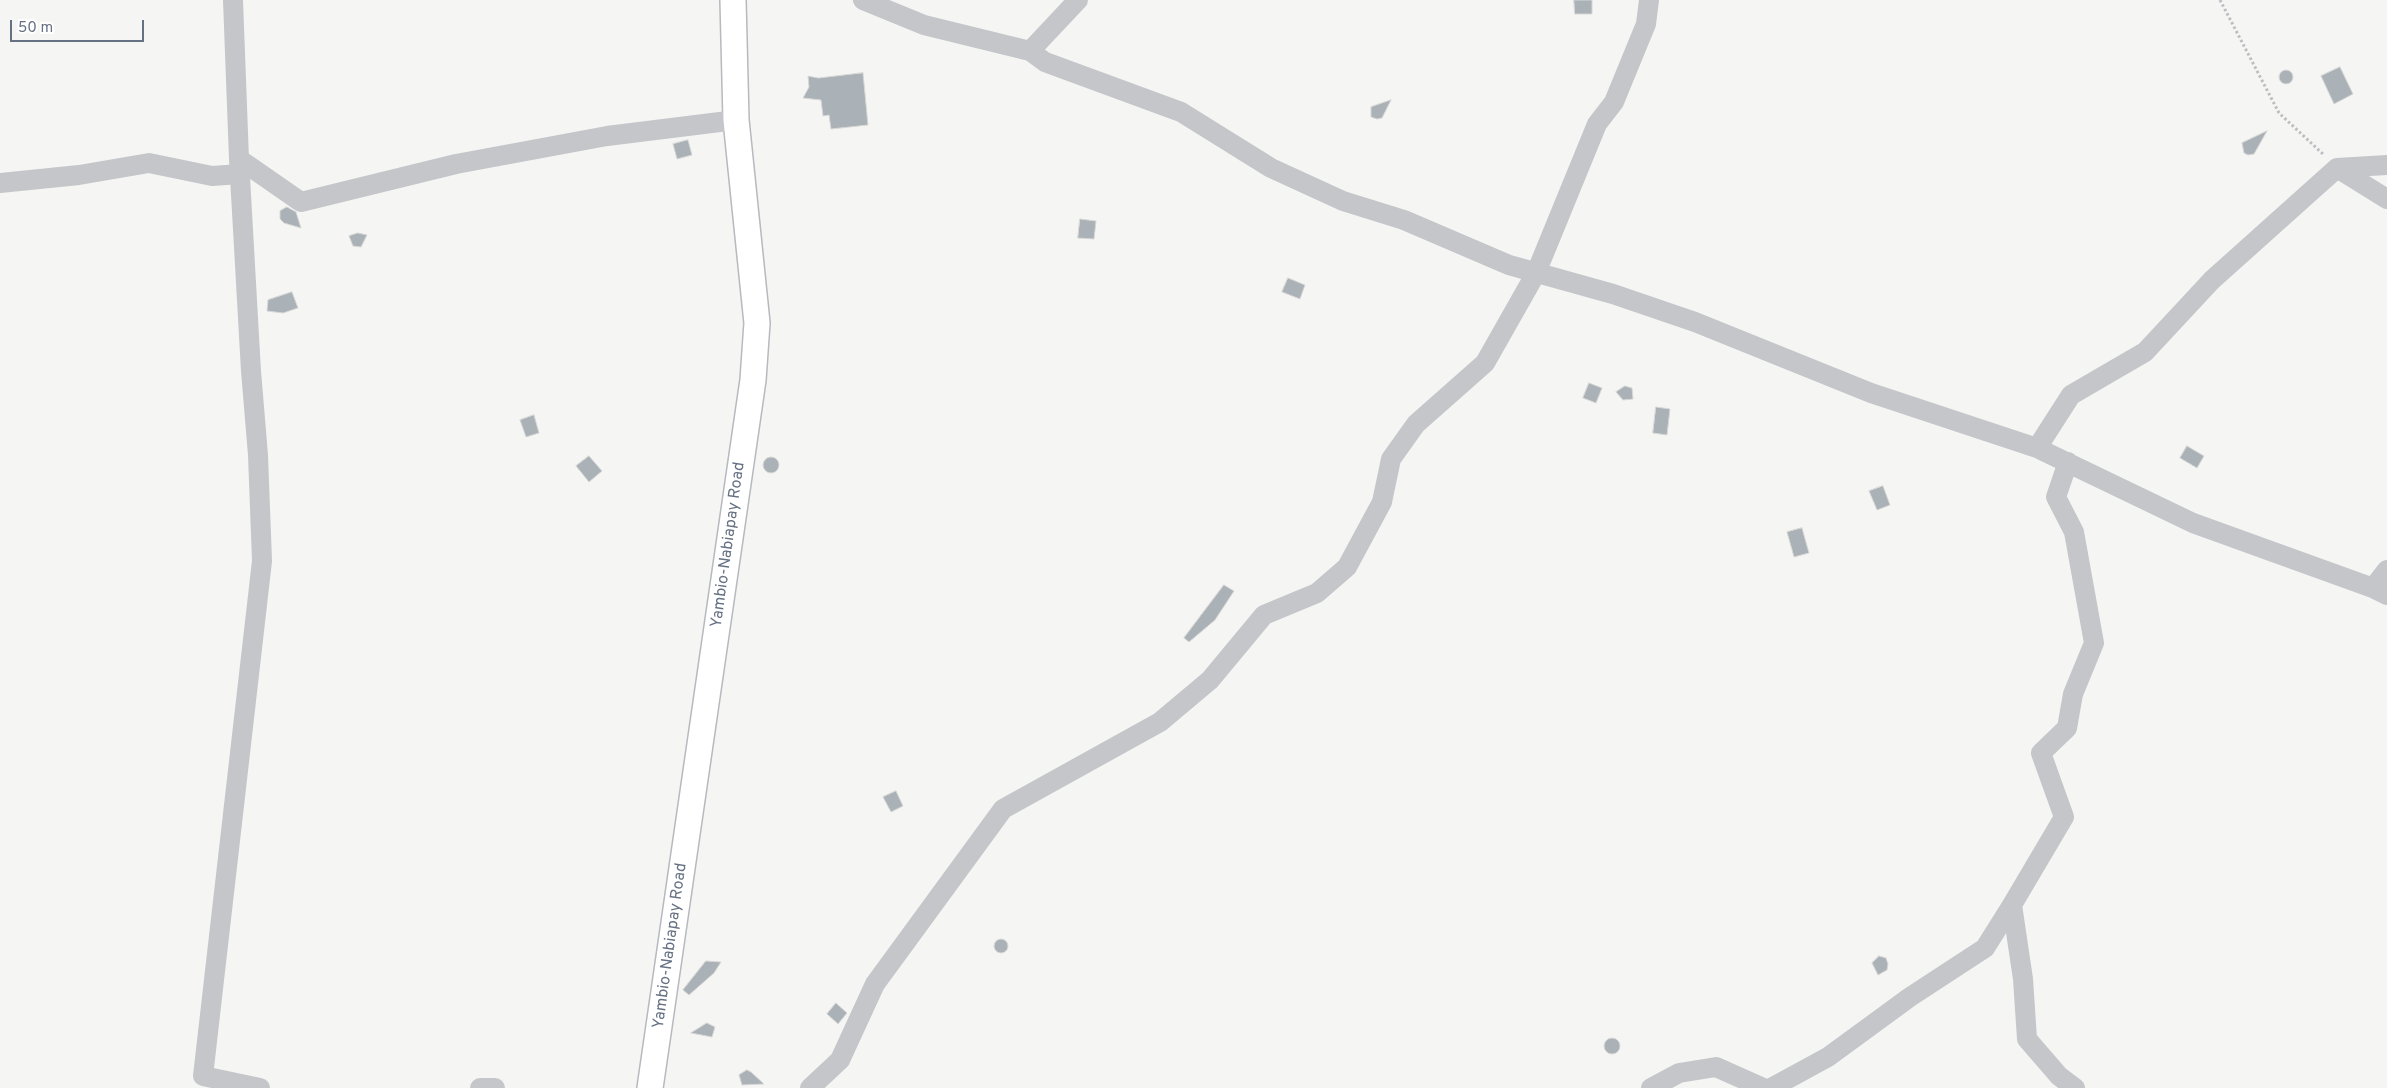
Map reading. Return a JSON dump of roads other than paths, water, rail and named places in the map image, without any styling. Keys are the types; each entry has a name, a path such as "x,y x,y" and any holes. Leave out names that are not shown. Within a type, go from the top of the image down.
{"main road":[{"name":"Yambio-Nabiapay Road","path":"650,1088 753,380 757,323 736,120 733,0"}],"street":[{"path":"233,0 239,166 251,372 258,455 262,561 203,1076 260,1088"},
{"path":"862,0 924,25 1030,51 1046,62 1182,112 1271,168 1343,201 1404,220 1509,265 1613,294 1696,322 1871,393 2037,448 2193,523 2380,592 2387,570"},
{"path":"1030,51 1078,0"},
{"path":"810,1088 840,1060 875,984 1003,809 1160,722 1210,680 1264,615 1317,593 1346,568 1382,502 1391,459 1416,424 1485,363 1536,273 1597,124 1614,102 1646,24 1649,0"},
{"path":"239,166 301,202 456,164 607,136 736,120"},
{"path":"0,183 79,175 149,163 212,176 239,166"},
{"path":"2037,448 2071,395 2145,352 2212,280 2337,168 2387,165"},
{"path":"2337,168 2387,199"},
{"path":"1771,1088 1828,1057 1910,997 1985,948 2064,817 2041,754 2066,728 2073,694 2094,643 2074,532 2056,497 2068,462"},
{"path":"2012,905 2023,979 2027,1039 2059,1076 2075,1088"},
{"path":"1650,1088 1679,1072 1716,1067 1763,1088"},
{"path":"480,1088 495,1088"}]}
